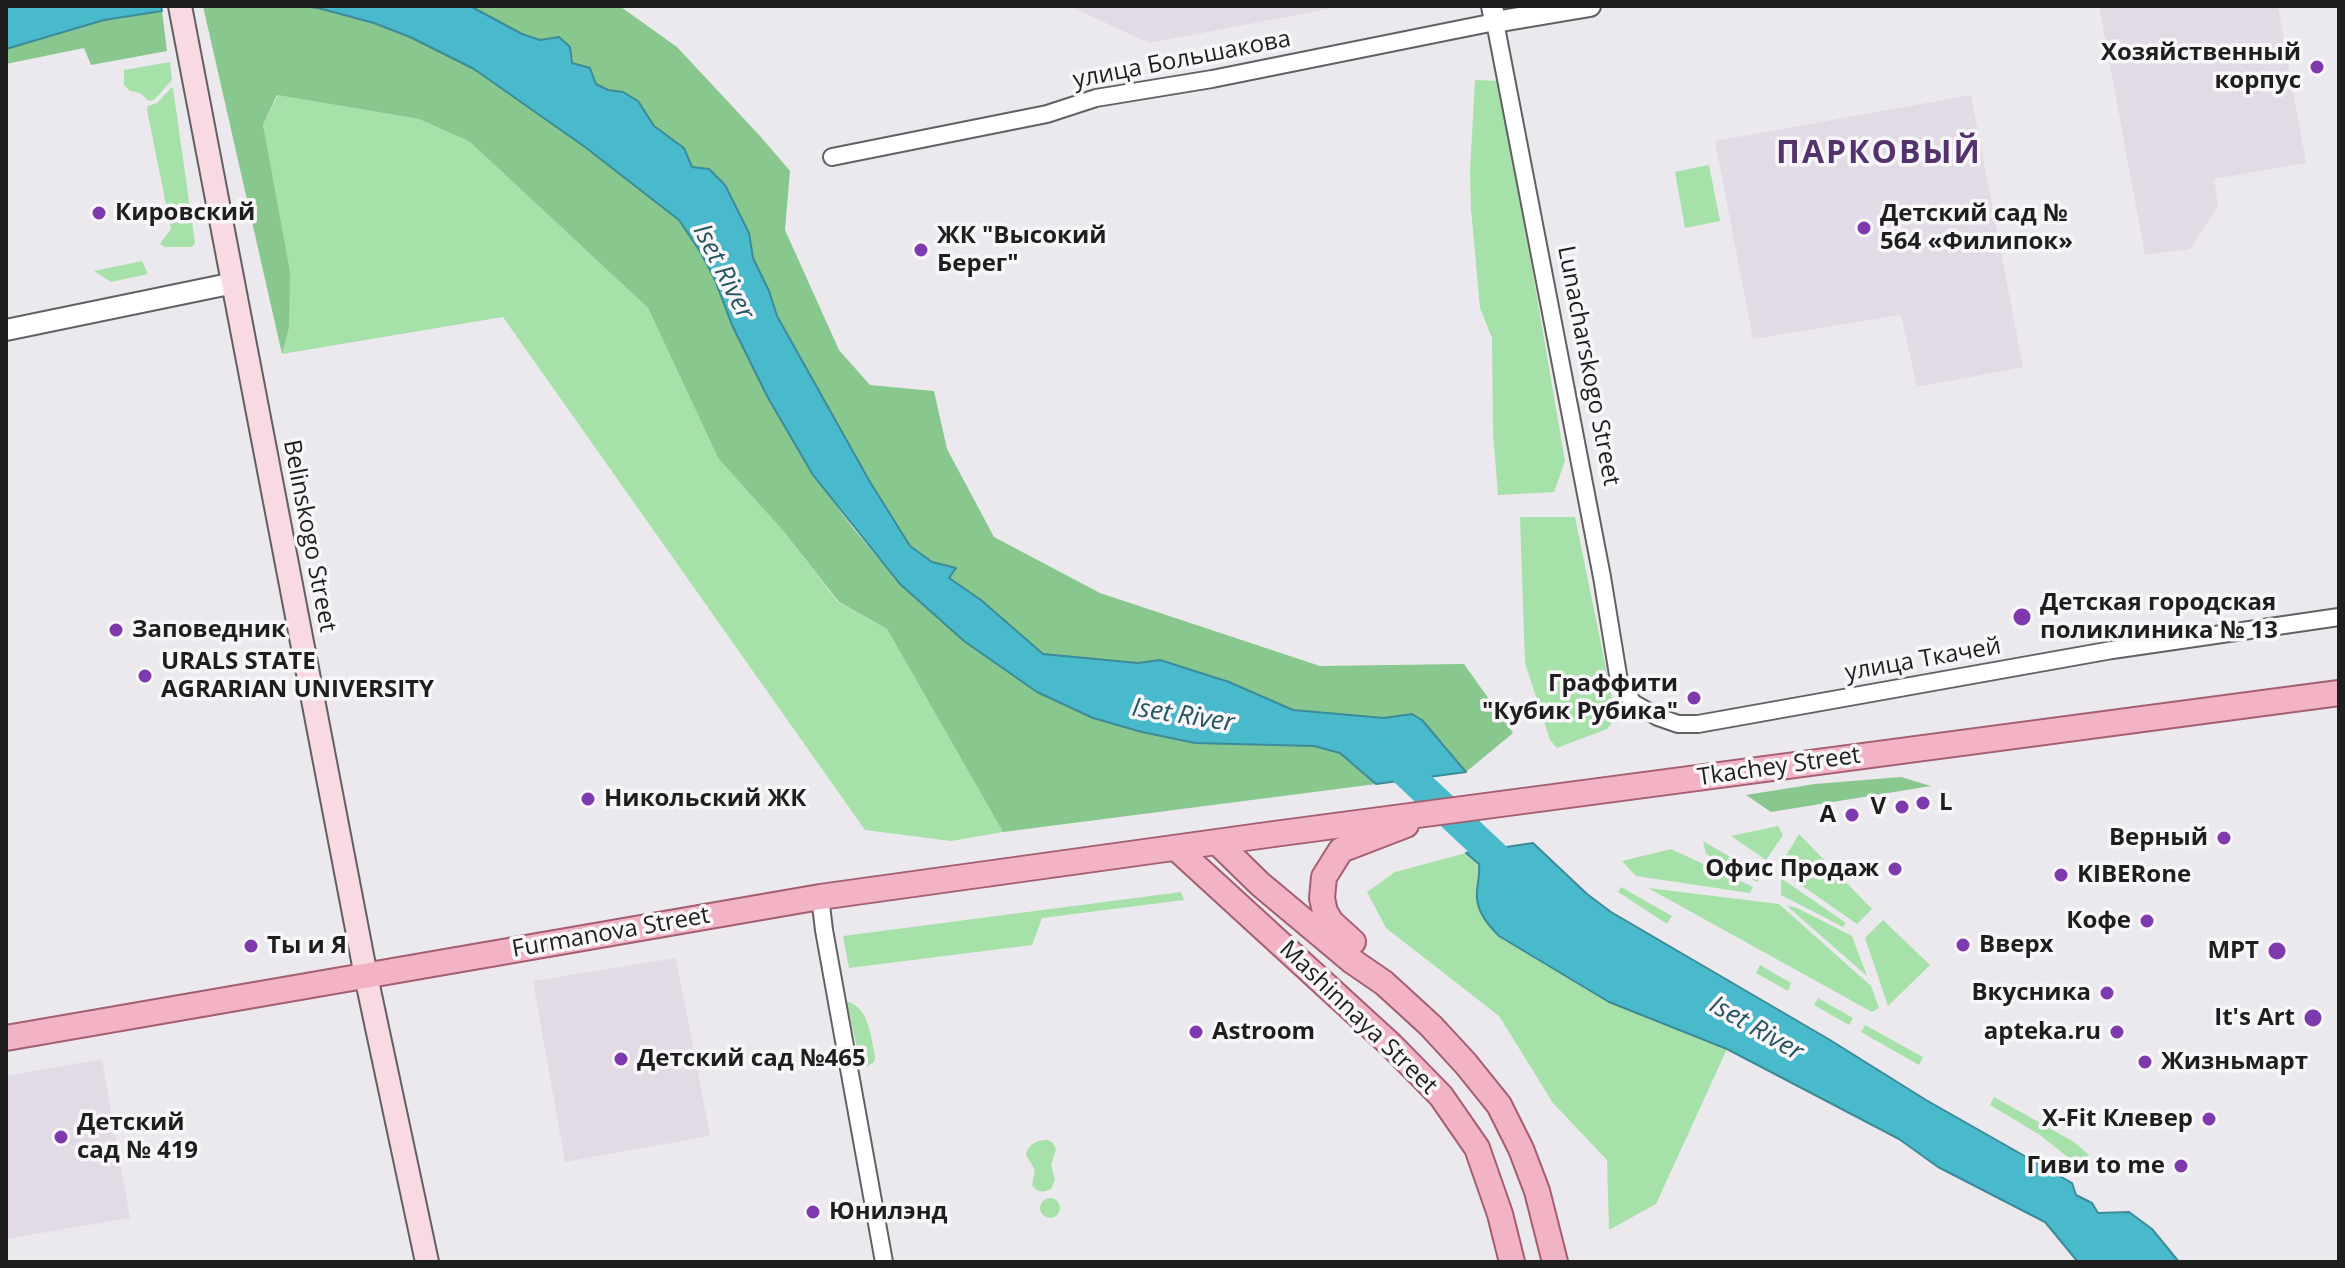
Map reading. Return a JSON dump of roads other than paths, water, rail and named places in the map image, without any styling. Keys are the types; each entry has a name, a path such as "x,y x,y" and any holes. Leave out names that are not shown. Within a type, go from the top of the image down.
{"main road":[{"name":"Belinskogo Street","path":"180,7 366,976 427,1262"},
{"name":"Tkachey Street","path":"1354,834 1434,814 1558,796 2339,693"},
{"path":"1218,843 1354,834"},
{"path":"1354,834 1330,864 1324,877 1322,898 1331,922 1377,962 1384,983"},
{"name":"Furmanova Street","path":"6,1038 820,897 1218,843"},
{"path":"1218,843 1260,884 1340,952 1384,983"},
{"name":"Mashinnaya Street","path":"1177,849 1391,1045 1441,1096 1477,1148 1500,1214 1512,1262"},
{"name":"Mashinnaya Street","path":"1384,983 1431,1026 1499,1105 1537,1191 1555,1262"}],"street":[{"path":"1494,14 1590,6"},
{"name":"улица Большакова","path":"832,157 1047,114 1096,98 1212,79 1494,14"},
{"name":"Lunacharskogo Street","path":"1494,14 1602,577 1619,681 1633,703 1658,717"},
{"path":"6,330 234,283"},
{"name":"улица Ткачей","path":"1658,717 1678,724 1698,724 2112,650 2339,617"},
{"path":"820,897 884,1262"}],"water":[{"path":"6,6 161,6 162,11 104,20 6,49"},
{"path":"301,6 470,6 522,34 540,40 559,37 570,47 572,63 590,68 596,84 623,92 638,101 654,126 684,148 692,167 709,169 725,185 749,233 753,258 777,316 870,482 910,546 932,562 956,568 949,578 981,600 1043,654 1138,663 1160,660 1229,682 1293,710 1384,718 1412,714 1422,720 1466,772 1376,784 1340,753 1314,746 1195,743 1093,718 1037,692 964,641 900,584 813,475 767,396 701,253 679,220 585,147 474,69 374,23"},
{"path":"1533,843 1587,894 1611,912 1926,1100 2072,1183 2076,1195 2092,1203 2098,1213 2129,1212 2152,1229 2179,1262 2078,1262 2045,1222 1938,1167 1899,1139 1727,1049 1609,1002 1499,936 1480,909 1477,897 1479,864 1466,853"}],"waterway":[{"name":"Iset River","path":"1383,751 1517,877"}],"place":[{"name":"Хозяйственный корпус","path":"2317,67"},
{"name":"Кировский","path":"99,213"},
{"name":"Детский сад № 564 «Филипок»","path":"1864,228"},
{"name":"ЖК \"Высокий Берег\"","path":"921,250"},
{"name":"Детская городская поликлиника № 13","path":"2022,617"},
{"name":"Заповедник","path":"116,630"},
{"name":"URALS STATE AGRARIAN UNIVERSITY","path":"145,676"},
{"name":"Граффити \"Кубик Рубика\"","path":"1694,698"},
{"name":"Никольский ЖК","path":"588,799"},
{"name":"L","path":"1923,803"},
{"name":"V","path":"1902,807"},
{"name":"A","path":"1852,815"},
{"name":"Верный","path":"2224,838"},
{"name":"Офис Продаж","path":"1895,869"},
{"name":"KIBERone","path":"2061,875"},
{"name":"Кофе","path":"2147,921"},
{"name":"Вверх","path":"1963,945"},
{"name":"Ты и Я","path":"251,946"},
{"name":"МРТ","path":"2277,951"},
{"name":"Вкусника","path":"2107,993"},
{"name":"It's Art","path":"2313,1018"},
{"name":"Astroom","path":"1196,1032"},
{"name":"apteka.ru","path":"2117,1032"},
{"name":"Детский сад №465","path":"621,1059"},
{"name":"Жизньмарт","path":"2145,1062"},
{"name":"X-Fit Клевер","path":"2209,1119"},
{"name":"Детский сад № 419","path":"61,1137"},
{"name":"Гиви to me","path":"2181,1166"},
{"name":"Юнилэнд","path":"813,1212"}],"district":[{"name":"ПАРКОВЫЙ","path":"1879,154"}]}
